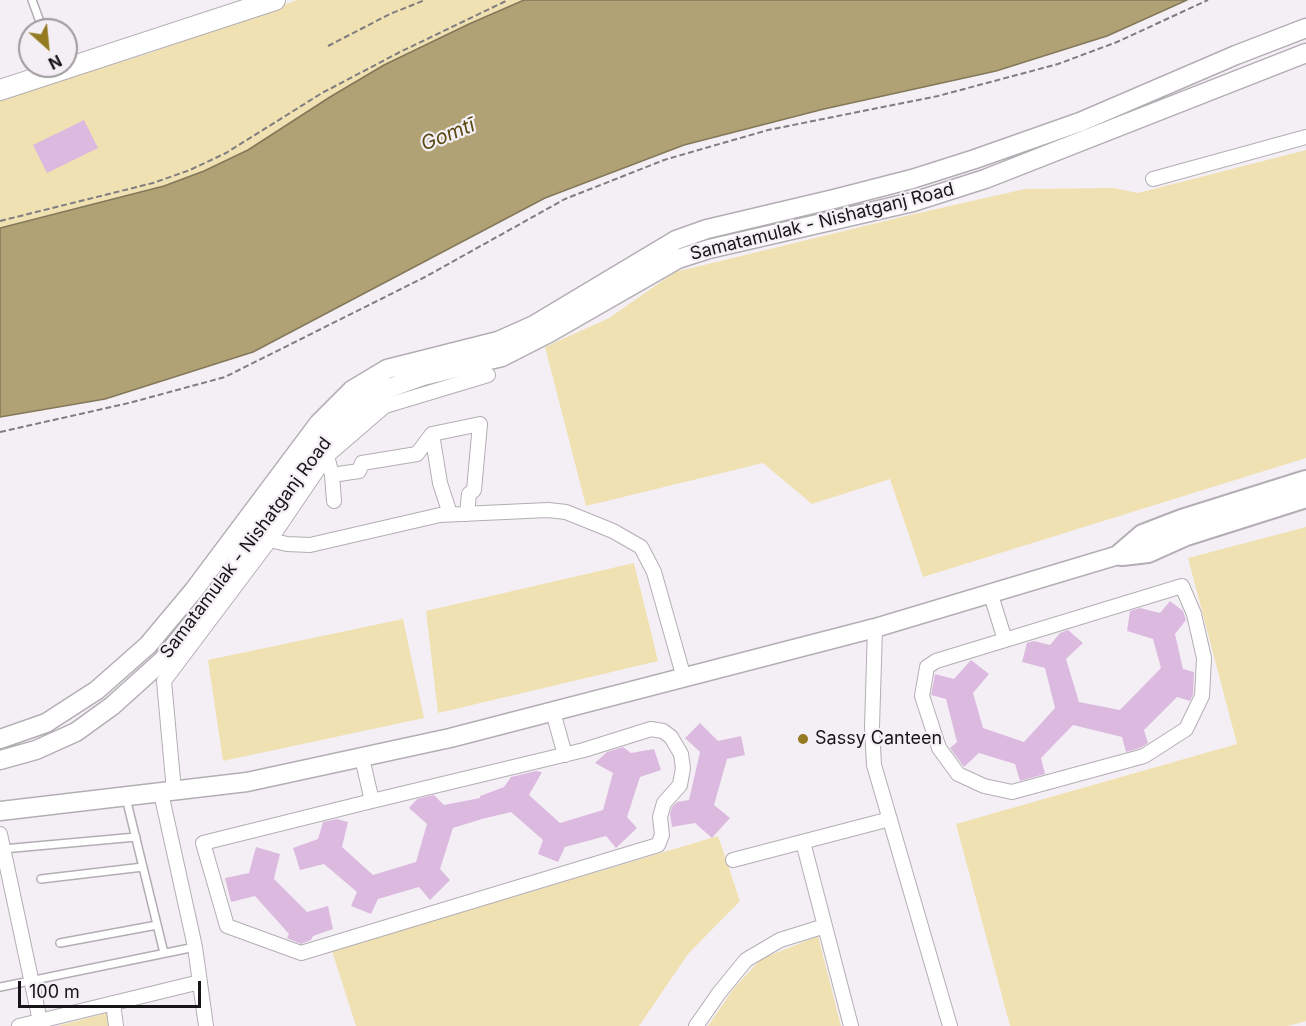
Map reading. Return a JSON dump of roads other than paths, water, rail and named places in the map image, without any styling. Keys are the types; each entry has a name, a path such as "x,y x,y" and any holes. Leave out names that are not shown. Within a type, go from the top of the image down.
{"main road":[{"path":"0,90 275,0"},
{"path":"1122,554 1143,536 1306,482"},
{"path":"1122,554 1148,551 1186,534 1306,496"}],"street":[{"name":"Samatamulak - Nishatganj Road","path":"0,739 46,723 97,690 148,645 194,590 319,423 352,390 387,369 498,341 534,325 676,240 707,229 845,196 975,159 1080,122 1236,55 1306,28"},
{"name":"Samatamulak - Nishatganj Road","path":"0,760 36,750 76,732 112,706 162,661 217,592 295,478 336,429 362,405 384,390 423,376 502,357 549,333 678,259 709,249 913,202 985,179 1306,53"},
{"path":"1153,179 1306,137"},
{"path":"206,1026 195,947 167,792 164,681 270,540 327,456 385,406 488,375"},
{"path":"332,475 359,471 362,463 417,454 432,434 480,424 474,490 469,494 467,514"},
{"path":"432,434 440,483 450,514"},
{"path":"327,456 332,475 334,501"},
{"path":"270,540 288,544 310,544 440,514 548,510 566,512 613,531 641,547 654,572 684,678"},
{"path":"0,811 247,782 450,738 875,628 1122,554"},
{"path":"1182,586 1194,614 1204,658 1202,696 1186,729 1144,756 1012,792 984,786 958,774 939,748 922,696 927,667 936,661 1005,640 1182,586"},
{"path":"990,592 1005,640"},
{"path":"875,628 872,727 874,765 950,1026"},
{"path":"553,712 565,755"},
{"path":"651,729 663,731 671,737 681,754 683,768 680,785 664,803 660,817 662,835 658,845 301,953 227,926 203,843 372,801 565,755 651,729"},
{"path":"362,758 372,801"},
{"path":"733,860 890,819"},
{"path":"0,834 6,896 31,980 40,1021"},
{"path":"803,842 851,1026"},
{"path":"696,1026 746,960 780,940 825,926"},
{"path":"19,1026 200,982"},
{"path":"113,1004 116,1026"}],"lane":[{"path":"32,0 39,18"},
{"path":"126,797 164,953"},
{"path":"3,856 136,837"},
{"path":"41,879 143,867"},
{"path":"60,943 157,925"},
{"path":"0,987 195,947"}],"water":[{"name":"Gomtī","path":"524,0 1187,0 1107,36 996,71 824,109 684,145 545,198 253,352 105,399 0,417 0,228 164,186 204,171 248,150 384,65"}],"place":[{"name":"Sassy Canteen","path":"803,739"}]}
